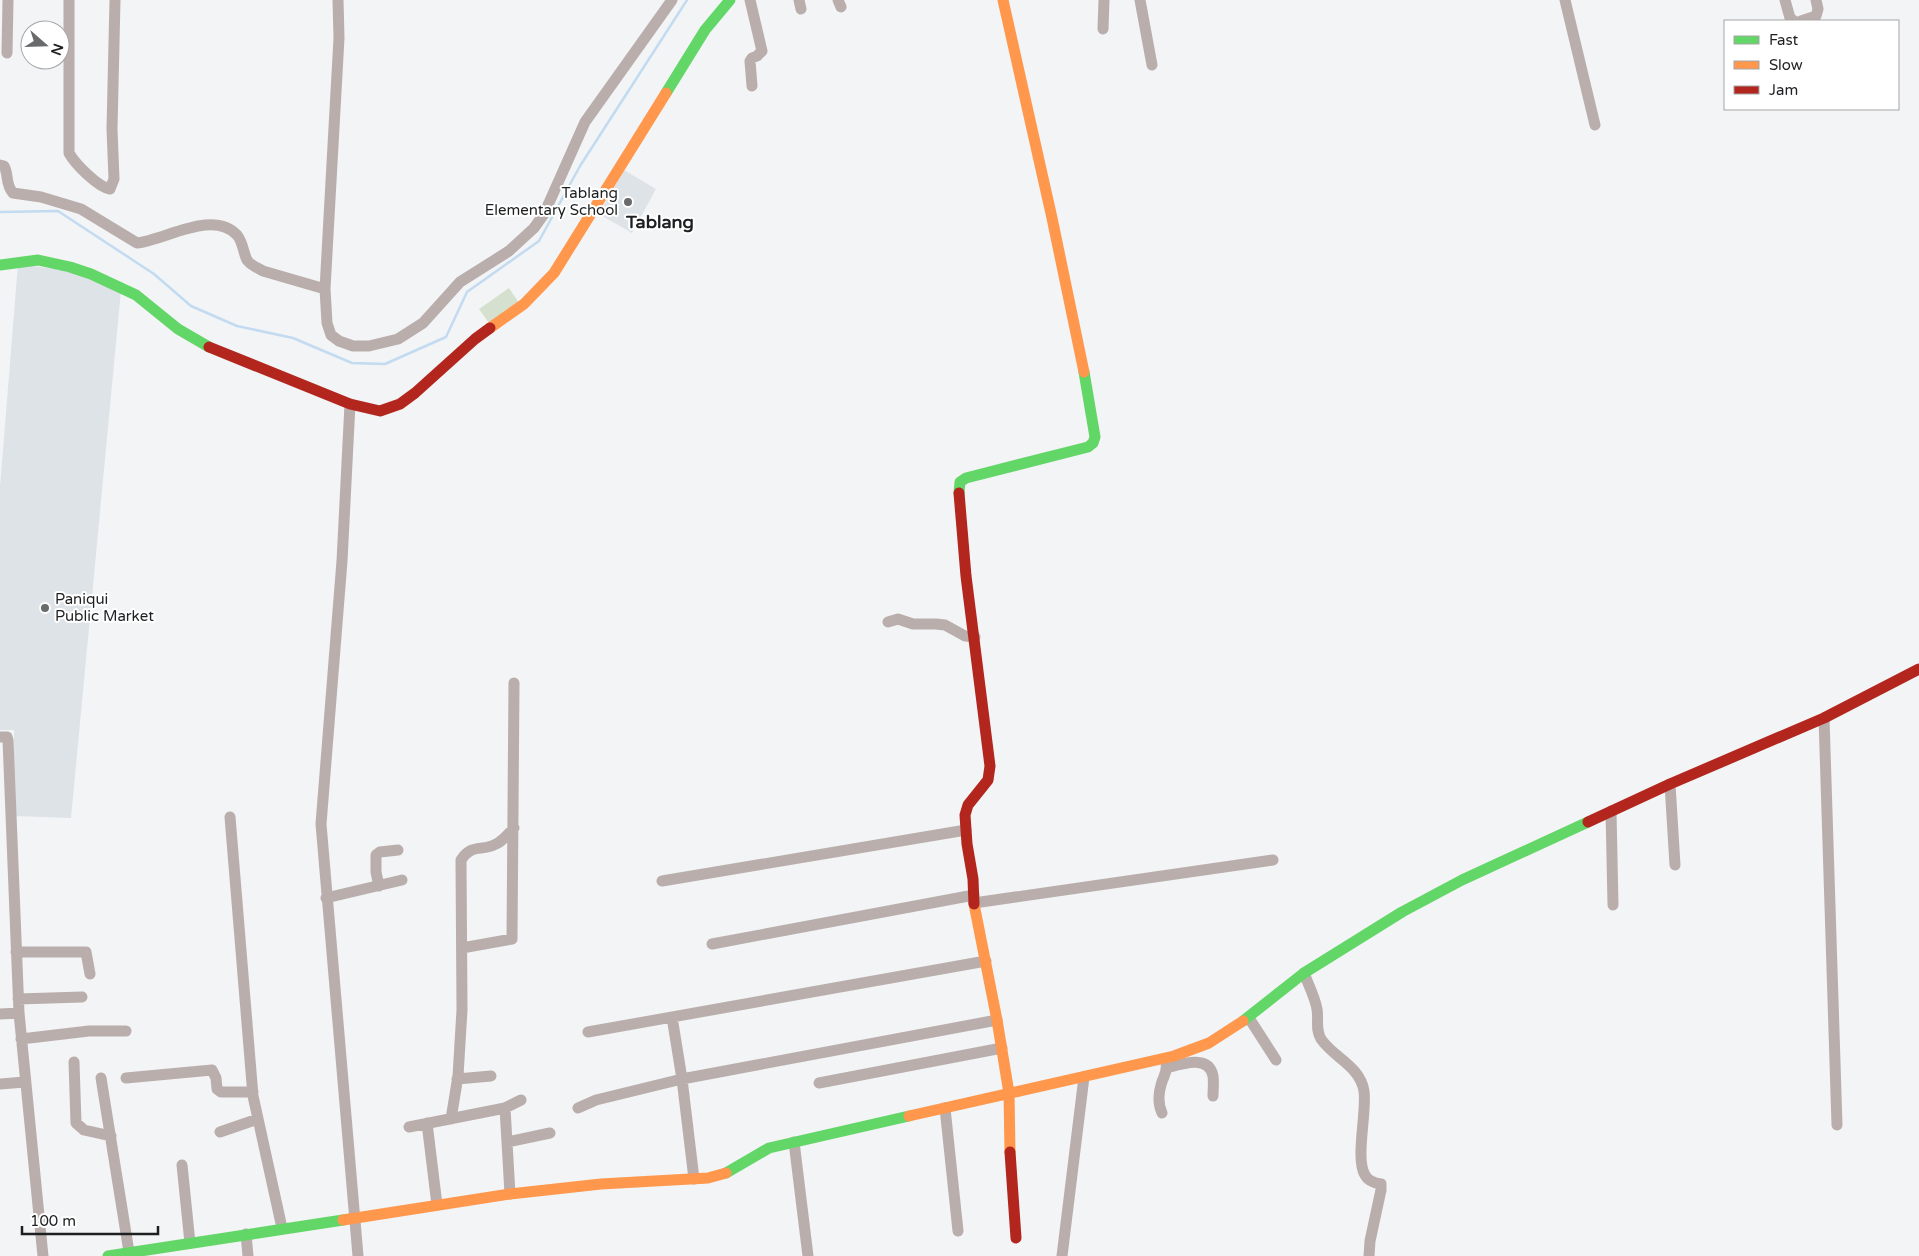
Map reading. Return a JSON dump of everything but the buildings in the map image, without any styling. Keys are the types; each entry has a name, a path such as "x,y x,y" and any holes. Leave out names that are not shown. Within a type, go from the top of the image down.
{"street":[{"path":"7,53 8,0"},
{"path":"69,0 69,153 72,159 100,185 110,189 114,178 112,129 115,0"},
{"path":"338,0 338,47 325,289 326,323 331,335 338,341 353,346 369,346 398,339 423,323 460,282 508,251 534,228 544,214 584,122 672,0"},
{"path":"0,265 38,260 70,266 136,295 178,329 215,351 350,404 370,410 380,411 400,404 415,393 475,339 524,304 554,273 705,30 730,0"},
{"path":"750,0 762,51 750,62 752,86"},
{"path":"1003,0 1060,254 1086,378 1095,437 1088,447 966,478 960,482 958,489 966,576 989,745 990,773 988,780 968,805 965,815 966,830 974,899 1009,1093 1010,1164 1016,1238"},
{"path":"1103,28 1104,0"},
{"path":"1140,0 1152,65"},
{"path":"1565,0 1595,125"},
{"path":"1785,0 1790,18 1793,20"},
{"path":"1803,20 1816,16 1818,9 1816,0"},
{"path":"0,165 4,166 6,170 6,182 13,193 41,197 73,205 138,243 195,226 221,225 232,230 239,238 247,260 254,266 263,271 325,289"},
{"path":"350,404 342,561 321,824 353,1218 358,1256"},
{"path":"888,622 894,619 913,624 945,625 965,636 975,637"},
{"path":"1166,1063 1209,1043 1249,1018 1304,973 1402,912 1462,880 1670,784 1824,718 1919,669"},
{"path":"462,948 512,939 514,683"},
{"path":"1824,718 1837,1125"},
{"path":"0,737 7,737 8,740 18,999 42,1256"},
{"path":"1670,784 1675,865"},
{"path":"1611,811 1613,905"},
{"path":"230,817 253,1092 282,1228"},
{"path":"450,1119 457,1079 462,1010 461,860 466,852 478,847 495,845 514,828"},
{"path":"662,881 966,830"},
{"path":"379,886 376,872 376,855 380,852 398,850"},
{"path":"0,856 12,856"},
{"path":"712,944 974,899 1273,860"},
{"path":"326,898 402,880"},
{"path":"16,952 86,952 90,974"},
{"path":"588,1032 986,961"},
{"path":"1304,973 1317,1009 1317,1028 1321,1038 1348,1063 1360,1080 1364,1092 1363,1173 1373,1183 1381,1184 1369,1256"},
{"path":"18,999 82,997"},
{"path":"0,1014 19,1013"},
{"path":"672,1017 682,1079 694,1179"},
{"path":"1249,1018 1276,1060"},
{"path":"578,1108 596,1100 682,1079 997,1020"},
{"path":"21,1039 89,1031 126,1031"},
{"path":"819,1083 1002,1048"},
{"path":"113,1256 282,1228 510,1194 601,1184 694,1179 723,1175 769,1148 1009,1093 1084,1077 1166,1063 1193,1061 1205,1064 1213,1076 1213,1096"},
{"path":"74,1062 76,1123 84,1130 111,1136"},
{"path":"1162,1113 1158,1102 1161,1083 1167,1073 1166,1063"},
{"path":"126,1078 212,1070 216,1078 217,1089 221,1092 253,1092"},
{"path":"457,1079 491,1076"},
{"path":"1062,1256 1084,1077"},
{"path":"102,1078 129,1252"},
{"path":"0,1084 26,1082"},
{"path":"409,1127 505,1108 521,1100"},
{"path":"505,1108 510,1194"},
{"path":"945,1108 958,1231"},
{"path":"220,1132 258,1119"},
{"path":"427,1123 437,1205"},
{"path":"507,1142 550,1133"},
{"path":"794,1142 808,1256"},
{"path":"182,1165 190,1243"},
{"path":"246,1234 248,1256"}],"shaded area":[{"name":"Tablang Elementary School","path":"624,170 656,189 632,233 599,214"},
{"name":"Paniqui Public Market","path":"18,264 70,271 121,290 71,818 14,816 14,730 0,730 0,487"}],"green space":[{"path":"509,288 519,303 489,323 479,309"}],"waterway":[{"path":"0,212 58,211 154,274 191,306 237,326 293,338 352,363 385,364 446,337 467,292 539,241 580,166 687,0"}],"traffic: fast":[{"path":"666,93 705,30 730,0"},
{"path":"0,265 38,260 91,274 136,295 178,329 209,347"},
{"path":"959,493 960,482 966,478 1088,447 1093,443 1095,437 1084,372"},
{"path":"1243,1021 1304,973 1402,912 1462,880 1588,822"},
{"path":"726,1173 769,1148 909,1116"},
{"path":"108,1256 343,1220"}],"traffic: slow":[{"path":"1003,0 1084,372"},
{"path":"490,328 524,304 554,273 666,93"},
{"path":"974,904 1009,1093 1010,1152"},
{"path":"909,1116 1174,1056 1209,1043 1243,1021"},
{"path":"343,1220 510,1194 601,1184 708,1178 726,1173"}],"traffic: jam":[{"path":"209,347 350,404 380,411 400,404 415,393 475,339 490,328"},
{"path":"959,493 966,576 990,766 988,780 968,805 965,815 967,844 973,879 974,904"},
{"path":"1588,822 1670,784 1824,718 1919,669"},
{"path":"1010,1152 1016,1238"}],"place":[{"name":"Tablang Elementary School","path":"628,202"},
{"name":"Paniqui Public Market","path":"45,608"}],"district":[{"name":"Tablang","path":"660,222"}]}
